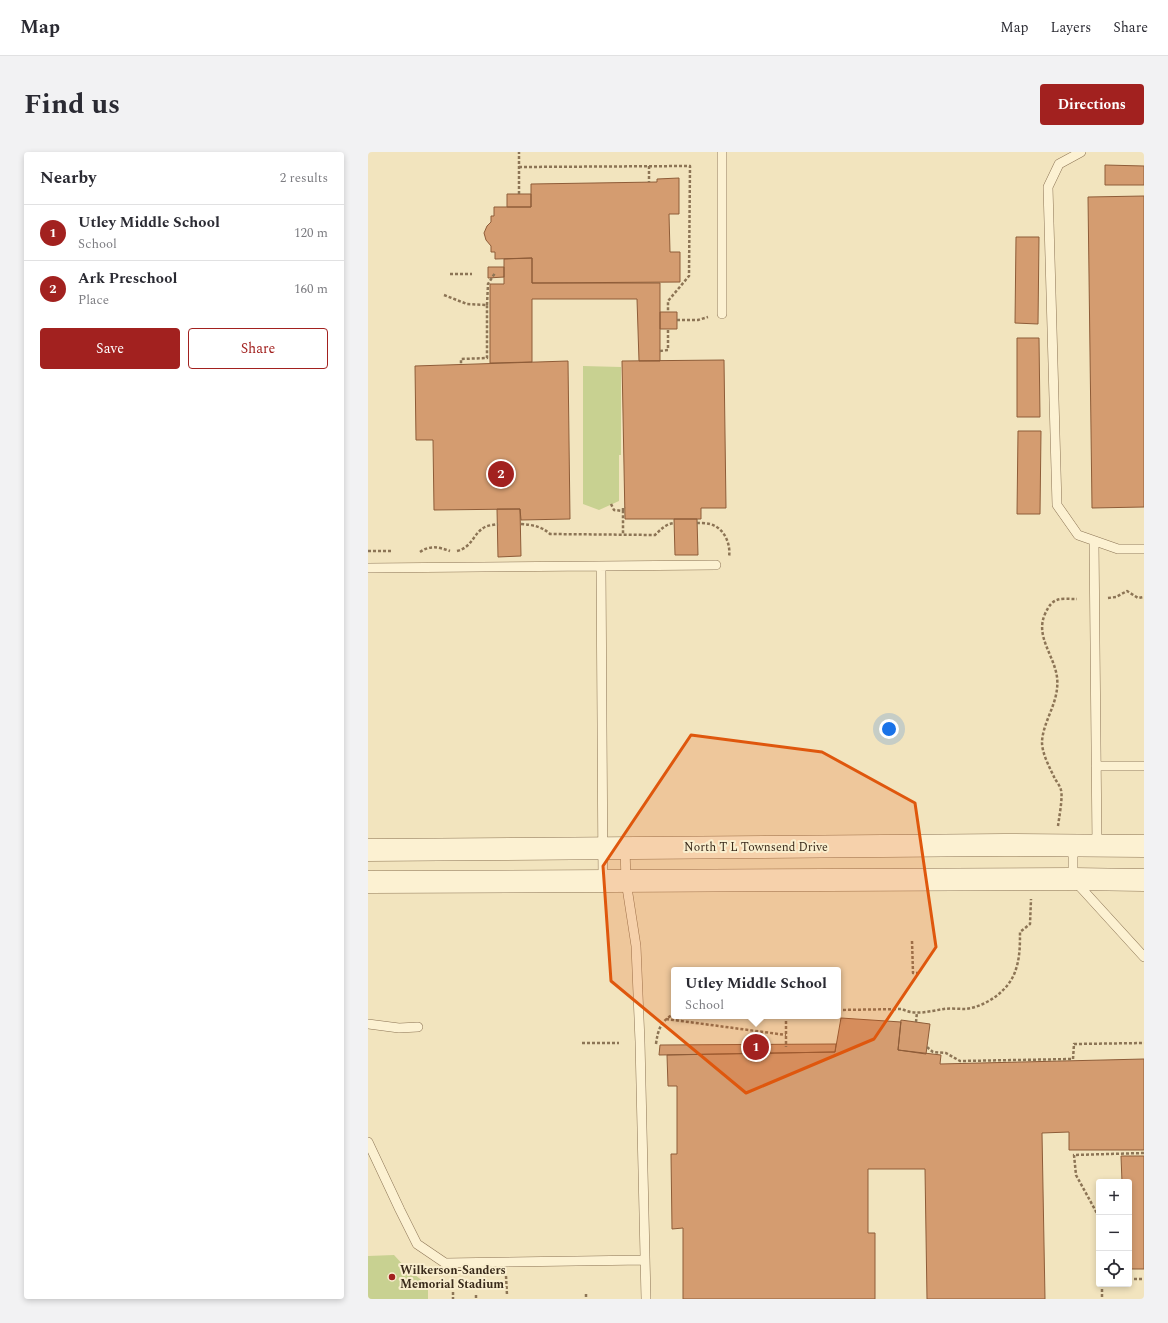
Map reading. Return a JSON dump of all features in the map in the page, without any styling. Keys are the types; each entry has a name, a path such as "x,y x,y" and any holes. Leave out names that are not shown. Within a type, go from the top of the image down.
{"street":[{"name":"North T L Townsend Drive","path":"368,850 1004,845 1144,846"},
{"path":"368,882 1144,880"}],"lane":[{"path":"722,152 722,314"},
{"path":"1081,152 1058,164 1048,187 1057,505 1078,535 1118,550 1144,548"},
{"path":"1094,541 1097,846"},
{"path":"368,568 716,565"},
{"path":"600,566 603,881"},
{"path":"1096,766 1144,766"},
{"path":"1073,846 1073,879 1144,957"},
{"path":"625,848 626,881 636,946 646,1299"},
{"path":"368,1024 399,1028 418,1027"},
{"path":"368,1142 370,1153 417,1244 445,1263 645,1260"}],"path":[{"path":"519,152 519,194"},
{"path":"649,166 649,182"},
{"path":"519,167 690,166 689,276 668,301 668,312"},
{"path":"461,364 461,359 487,358 488,284 495,273"},
{"path":"450,274 472,274"},
{"path":"444,295 467,304 487,305"},
{"path":"677,320 698,320 722,314"},
{"path":"660,350 668,350 668,329"},
{"path":"611,504 614,510 623,511"},
{"path":"623,535 623,508 625,508"},
{"path":"521,524 537,525 545,529 550,534 655,535 661,528 674,523"},
{"path":"697,523 710,524 718,528 725,535 729,544 729,557"},
{"path":"413,552 421,552 426,548 442,548 449,551 458,551 470,545 478,532 486,526 498,524"},
{"path":"368,551 398,552"},
{"path":"1101,599 1116,597 1127,591 1138,598 1144,597"},
{"path":"1058,828 1061,790 1049,766 1042,743 1055,699 1057,676 1043,636 1042,620 1052,602 1058,598 1077,599"},
{"path":"841,1010 902,1009 910,1013 937,1011 981,1005 995,997 1003,990 1016,970 1019,960 1020,932 1030,924 1031,896"},
{"path":"912,942 913,973 919,973"},
{"path":"916,1022 919,1012"},
{"path":"656,1049 659,1029 665,1018 671,1015"},
{"path":"665,1018 671,1019"},
{"path":"672,1019 786,1035"},
{"path":"786,1019 786,1047"},
{"path":"582,1043 619,1042"},
{"path":"927,1047 933,1052 946,1053 960,1060 1073,1059 1074,1044 1144,1043"},
{"path":"1098,1215 1076,1175 1074,1154 1144,1153"},
{"path":"454,1263 454,1299"},
{"path":"1132,1279 1144,1279"},
{"path":"1102,1287 1102,1299"},
{"path":"586,1294 586,1299"}],"highlighted area":[{"path":"691,735 822,752 915,803 936,947 874,1039 746,1093 611,981 603,866"}],"green space":[{"path":"583,366 621,367 621,455 619,455 619,501 599,510 583,504"},
{"name":"Wilkerson-Sanders Memorial Stadium","path":"394,1255 406,1268 428,1285 428,1299 368,1299 368,1256"}],"building":[{"path":"1105,165 1144,166 1144,185 1105,185"},
{"path":"679,178 679,214 669,214 670,252 680,252 680,282 532,283 532,258 495,259 495,252 491,252 491,246 486,240 484,233 487,226 491,222 491,216 494,216 494,207 531,207 531,184 657,182 657,179"},
{"path":"507,194 531,194 531,207 507,207"},
{"path":"1144,196 1144,507 1092,508 1088,197"},
{"path":"1016,237 1039,237 1038,324 1015,323"},
{"path":"532,258 532,283 660,283 660,361 639,361 637,299 532,299 532,362 490,363 490,284 504,284 504,259"},
{"path":"488,267 504,267 504,277 488,278"},
{"path":"660,312 677,312 677,329 660,329"},
{"path":"1017,338 1039,338 1040,417 1017,417"},
{"path":"724,360 726,508 701,508 701,519 625,519 622,361"},
{"path":"568,361 570,519 521,520 520,509 434,510 433,440 416,440 415,366"},
{"path":"1018,431 1041,431 1040,514 1017,514"},
{"path":"497,509 520,509 521,556 498,557"},
{"path":"674,519 697,519 698,555 675,555"},
{"path":"841,1018 901,1022 898,1050 941,1055 940,1064 1144,1059 1144,1150 1069,1150 1069,1132 1042,1133 1045,1299 927,1299 925,1169 868,1169 868,1233 875,1233 875,1299 683,1299 683,1228 672,1229 671,1154 677,1154 677,1086 668,1086 667,1055 835,1052"},
{"path":"901,1020 930,1024 926,1054 898,1050"},
{"path":"836,1044 835,1052 659,1055 660,1045"},
{"path":"1121,1156 1144,1156 1144,1269 1132,1269 1132,1179 1122,1179"}],"place":[{"name":"Ark Preschool","path":"501,474"},
{"name":"Utley Middle School","path":"756,1047"},
{"name":"Wilkerson-Sanders Memorial Stadium","path":"392,1277"}]}
